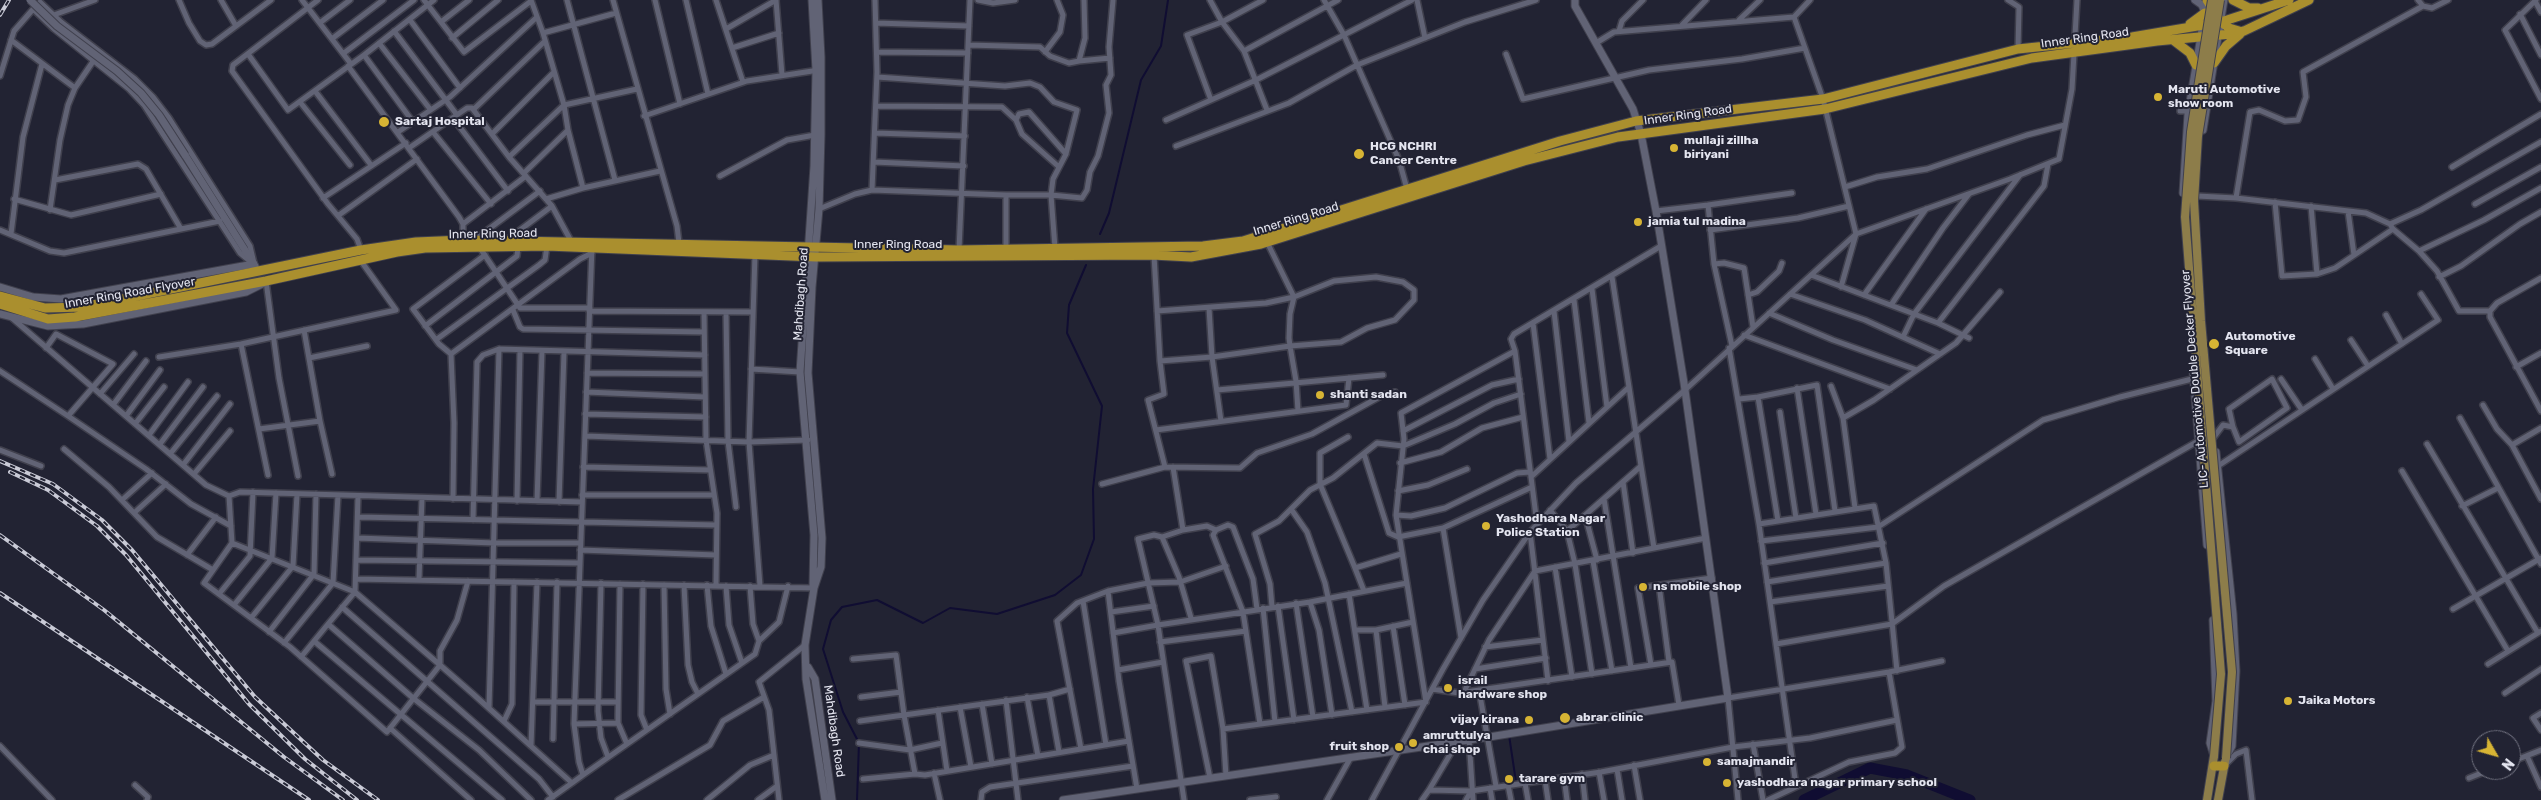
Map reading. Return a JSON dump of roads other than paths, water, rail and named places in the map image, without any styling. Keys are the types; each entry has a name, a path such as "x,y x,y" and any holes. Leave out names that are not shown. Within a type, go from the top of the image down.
{"highway":[{"path":"2206,0 2221,22 2231,29 2244,31"},
{"path":"2233,0 2249,8 2271,6"},
{"name":"Inner Ring Road","path":"1110,251 1191,257 1267,242 1524,161 1618,137 1824,104 1980,70 2076,46 2221,22 2289,0"},
{"name":"Inner Ring Road","path":"1110,251 1203,246 1243,241 1560,141 1636,121 1824,104 2018,50 2173,40 2244,31 2309,0"},
{"path":"2178,29 2193,23 2205,13"},
{"path":"2214,62 2232,39 2244,31"},
{"path":"2173,40 2190,53 2196,66"},
{"name":"Inner Ring Road","path":"260,273 361,250 416,242 463,240 480,248 508,239 571,241 592,247 679,243 959,250 1055,248 1068,252"},
{"name":"Inner Ring Road","path":"266,281 425,248 592,247 812,257 1068,252"},
{"path":"1068,252 1110,251"},
{"name":"Inner Ring Road Flyover","path":"0,296 45,308 83,307 260,273"},
{"name":"Inner Ring Road Flyover","path":"0,304 48,319 62,318 266,281"},
{"path":"2214,761 2225,762"}],"main road":[{"name":"LIC- Automotive Double Decker Flyover","path":"2207,800 2214,761 2220,704 2220,654 2185,217 2192,123 2212,0"},
{"name":"LIC- Automotive Double Decker Flyover","path":"2218,800 2225,762 2232,672 2200,311 2194,201 2198,136 2223,1"}],"street":[{"path":"30,0 57,26 117,71 141,93 159,115 260,273"},
{"path":"179,0 200,42 206,45 212,44 271,0"},
{"path":"221,0 236,26"},
{"path":"302,0 344,53 350,65 463,224 463,240"},
{"path":"318,0 233,65 232,71 323,198 357,239 361,250"},
{"path":"321,22 350,0"},
{"path":"333,38 383,0"},
{"path":"344,53 414,0"},
{"path":"248,54 286,108 291,109 410,20 426,2 434,0"},
{"path":"441,22 469,0"},
{"path":"452,38 498,0"},
{"path":"426,2 461,50 467,51 531,0 543,33 564,106 568,130 583,188"},
{"path":"567,0 615,180"},
{"path":"613,0 644,116 677,226 679,243"},
{"path":"654,0 680,104"},
{"path":"686,0 708,94"},
{"path":"716,0 743,82"},
{"path":"726,29 776,0 782,75"},
{"name":"Mahdibagh Road","path":"812,0 819,70 815,135 813,245 800,372 814,535 814,588 805,646 808,666 806,680 825,800"},
{"name":"Mahdibagh Road","path":"813,245 819,209 818,0"},
{"path":"872,190 877,77 875,0"},
{"path":"959,250 970,0"},
{"path":"978,0 993,3 1015,0"},
{"path":"1045,52 1060,32 1063,15 1058,0"},
{"path":"1079,61 1084,38 1084,0"},
{"path":"819,209 855,194 872,190 1051,195 1082,198 1087,190 1090,172 1098,156 1109,113 1106,85 1111,75 1113,0"},
{"path":"1210,0 1222,22 1244,50 1267,110"},
{"path":"1211,100 1187,35 1222,22 1263,0"},
{"path":"1324,0 1344,35 1399,160 1407,190"},
{"path":"1244,50 1338,0"},
{"path":"1166,120 1256,80 1412,0"},
{"path":"1417,0 1426,38"},
{"path":"1176,146 1289,103 1357,65 1465,22 1536,0"},
{"path":"1574,0 1574,6 1633,109 1641,134 1656,211 1685,390 1728,698 1738,800"},
{"path":"1619,31 1622,21 1643,0"},
{"path":"1682,25 1706,0"},
{"path":"1739,20 1760,0"},
{"path":"1596,43 1619,31 1794,16 1810,0"},
{"path":"2008,0 2019,7 2018,50"},
{"path":"1372,800 1461,638 1530,532 1576,483 1685,390 1856,234 2059,159 2076,46 2077,0"},
{"path":"2196,0 2202,5 2207,24 2201,36 2188,111 2183,207 2198,441 2213,618 2216,701 2210,742 2214,761"},
{"path":"2205,13 2206,0 2223,1 2200,147 2197,196 2198,248 2214,437 2233,614 2236,671 2232,746 2225,762"},
{"path":"2418,0 2423,6 2432,8 2448,0"},
{"path":"2541,12 2536,0 2504,30 2541,99"},
{"path":"0,76 11,40 20,23 40,1 52,15 135,79 161,107 250,246 254,264"},
{"path":"46,22 52,15 92,1"},
{"path":"2236,198 2250,112 2260,110 2285,121 2298,120 2306,97 2303,72 2423,6"},
{"path":"33,9 46,22 129,89 152,114 240,253 254,264"},
{"path":"543,33 616,13"},
{"path":"2520,14 2541,55"},
{"path":"1794,16 1824,104 1856,234 1840,286"},
{"path":"398,132 446,100 537,17"},
{"path":"410,20 460,88"},
{"path":"876,23 969,26"},
{"path":"394,31 446,100 455,116 508,191"},
{"path":"732,48 779,33"},
{"path":"11,40 75,88"},
{"path":"474,109 545,41"},
{"path":"379,43 430,109"},
{"path":"968,45 1040,47 1050,56 1069,63 1110,58"},
{"path":"1506,54 1523,99 1649,70 1742,59 1805,48"},
{"path":"50,210 68,105 75,88 100,52"},
{"path":"876,52 968,53"},
{"path":"364,55 413,122"},
{"path":"10,234 23,137 42,64"},
{"path":"644,116 743,82 819,70"},
{"path":"492,134 554,72"},
{"path":"877,77 1005,86 1030,83 1040,87 1054,102 1077,110 1066,154 1053,178 1051,195 1055,248"},
{"path":"510,157 564,106 637,89"},
{"path":"315,91 371,165"},
{"path":"300,102 350,165"},
{"path":"876,106 1002,107 1016,120 1022,134 1059,167"},
{"path":"323,198 371,165 433,132 467,108 474,109 510,157 552,206 571,241"},
{"path":"2180,111 2188,111"},
{"path":"1016,120 1019,114 1029,112 1066,154"},
{"path":"2452,167 2541,114"},
{"path":"1845,187 1877,177 1927,169 2027,135 2065,125"},
{"path":"463,224 508,191 568,130"},
{"path":"433,132 491,204"},
{"path":"875,134 965,136"},
{"path":"720,176 787,140 815,135"},
{"path":"2274,202 2282,276 2317,274 2335,268 2392,226 2541,142"},
{"path":"339,215 417,159"},
{"path":"874,162 964,166"},
{"path":"55,180 138,164 146,169 181,229"},
{"path":"1938,323 2044,186 2048,164"},
{"path":"2475,204 2541,167"},
{"path":"546,199 615,180 660,171"},
{"path":"1903,337 1914,314 2020,175"},
{"path":"2419,251 2484,220 2541,188"},
{"path":"452,354 439,344 438,340 413,309 540,191"},
{"path":"1656,211 1792,193"},
{"path":"1891,305 1969,193"},
{"path":"14,199 66,215 161,194"},
{"path":"1006,195 1006,249"},
{"path":"2197,196 2236,198 2366,213 2392,226 2419,251 2437,271 2439,278 2459,311 2490,311"},
{"path":"1708,205 1714,264 1731,347 1759,524 1796,786"},
{"path":"508,239 552,206"},
{"path":"1710,230 1798,218 1850,206"},
{"path":"2311,206 2317,274"},
{"path":"1864,295 1926,209"},
{"path":"2348,211 2354,255"},
{"path":"2439,278 2461,266 2520,224 2541,212"},
{"path":"0,230 50,251 64,253 220,221"},
{"path":"1267,242 1294,298 1288,324 1298,411"},
{"path":"438,340 544,260 547,246"},
{"path":"1537,524 1519,379 1512,339 1514,334 1574,300 1661,246"},
{"path":"425,326 517,256 518,247"},
{"path":"452,354 580,259 592,247"},
{"path":"583,775 579,762 574,724 592,247"},
{"path":"480,248 518,306"},
{"path":"755,254 749,442 760,586"},
{"path":"1154,255 1160,362 1164,394 1148,400 1165,467"},
{"name":"Mahdibagh Road","path":"812,257 808,365 822,538 822,567 814,588"},
{"path":"159,357 241,344 396,310 361,261"},
{"path":"1714,264 1724,263 1744,268 1754,327"},
{"path":"1748,295 1764,285 1779,271 1782,263"},
{"path":"0,287 33,297 61,299 254,264"},
{"path":"1811,276 1938,323 1969,338"},
{"path":"1157,312 1266,303 1294,298 1334,282 1376,277 1403,282 1414,290 1414,300 1395,320 1367,328 1342,342 1290,346 1160,362"},
{"path":"1612,277 1634,433 1642,466 1654,548"},
{"path":"2541,278 2496,303 2490,311 2490,317 2495,328 2516,367 2538,398 2541,411"},
{"path":"0,314 48,326 83,324 246,292 266,281 272,336 287,426 298,476"},
{"path":"1592,289 1607,407"},
{"path":"1842,418 1890,389 1956,343 2000,292"},
{"path":"1790,294 1865,320 1940,354"},
{"path":"2218,466 2438,320 2421,294"},
{"path":"1574,300 1589,423"},
{"path":"518,306 548,309 753,312"},
{"path":"1209,308 1212,357 1222,421"},
{"path":"512,310 523,329 704,332"},
{"path":"1554,311 1569,442"},
{"path":"704,312 706,440 714,495 716,586"},
{"path":"726,312 728,441 736,508"},
{"path":"1769,313 1833,340 1917,370"},
{"path":"2386,315 2402,344"},
{"path":"12,318 206,485 229,496 240,492 253,492 582,502"},
{"path":"1533,323 1550,459"},
{"path":"304,330 332,474"},
{"path":"46,348 56,334 113,364 68,416"},
{"path":"1744,335 1890,389"},
{"path":"2351,340 2368,366"},
{"path":"241,344 268,475"},
{"path":"309,358 367,346"},
{"path":"473,520 477,362 483,355 499,349 705,355"},
{"path":"489,708 499,349"},
{"path":"517,500 520,350"},
{"path":"537,501 542,351"},
{"path":"1426,702 1398,537 1396,514 1403,446 1401,413 1515,351"},
{"path":"559,502 564,352"},
{"path":"2516,367 2541,353"},
{"path":"100,394 134,354"},
{"path":"452,354 454,423 453,499"},
{"path":"2316,359 2334,389"},
{"path":"113,405 146,361"},
{"path":"126,416 160,370"},
{"path":"751,370 800,372"},
{"path":"0,371 152,474 191,504 231,526"},
{"path":"587,373 705,374"},
{"path":"1217,390 1296,381 1383,375"},
{"path":"1156,430 1346,404 1349,378"},
{"path":"2272,378 2287,408 2239,442 2233,427 2229,409 2272,378"},
{"path":"1403,431 1492,385 1519,379"},
{"path":"1761,542 1878,527 2043,420 2120,397 2192,379"},
{"path":"2281,379 2302,410"},
{"path":"149,435 188,382"},
{"path":"1739,399 1816,385 1835,511"},
{"path":"1831,386 1842,418 1855,508"},
{"path":"135,424 164,387"},
{"path":"160,444 203,387"},
{"path":"1396,514 1411,516 1445,508 1516,472 1531,474 1569,442 1628,387"},
{"path":"1797,388 1816,514"},
{"path":"586,392 706,397"},
{"path":"1102,484 1173,466 1240,468 1257,452 1312,434 1383,395 1395,392"},
{"path":"1294,720 1275,606 1255,534 1279,522 1310,490 1333,478 1377,443 1403,446 1455,424 1494,403 1521,394"},
{"path":"170,454 216,396"},
{"path":"1758,397 1778,521"},
{"path":"183,465 230,404"},
{"path":"2483,405 2497,429 2512,445 2541,499"},
{"path":"1780,412 1796,518"},
{"path":"585,414 706,417"},
{"path":"1400,463 1441,452 1482,428 1524,417"},
{"path":"2453,609 2504,578 2540,561 2460,418"},
{"path":"258,429 320,420"},
{"path":"1776,644 1892,624 1944,586 2198,441 2214,437 2223,425 2233,427"},
{"path":"2512,445 2541,428"},
{"path":"194,474 230,431"},
{"path":"585,436 749,442 813,439"},
{"path":"1348,437 1320,453 1320,484 1364,591"},
{"path":"2427,444 2504,578 2539,632 2488,664"},
{"path":"64,449 122,500 157,537 213,570"},
{"path":"0,450 41,466"},
{"path":"1364,454 1389,533 1398,537 1443,528 1532,487"},
{"path":"1173,466 1183,530"},
{"path":"1567,531 1642,466"},
{"path":"584,467 710,470"},
{"path":"1398,490 1428,485 1467,469"},
{"path":"2402,471 2508,651"},
{"path":"122,500 152,474"},
{"path":"1623,482 1633,553"},
{"path":"134,513 166,484"},
{"path":"2462,506 2498,488"},
{"path":"219,594 248,558 251,549 253,492"},
{"path":"234,605 272,558 276,493"},
{"path":"252,618 293,566 297,494"},
{"path":"269,632 314,574 316,494"},
{"path":"284,643 333,583 338,495"},
{"path":"582,495 714,495"},
{"path":"229,496 232,543 204,583 284,643 387,732 440,665 440,652 457,620 468,581"},
{"path":"301,657 355,592 358,496"},
{"path":"419,580 422,498"},
{"path":"1604,499 1631,668"},
{"path":"1759,524 1874,506 1886,563 1898,671"},
{"path":"1291,509 1307,532 1325,583 1352,712"},
{"path":"1550,510 1567,531 1575,564 1592,674"},
{"path":"1585,515 1595,560 1612,671"},
{"path":"358,517 716,525"},
{"path":"187,555 216,518"},
{"path":"1260,724 1243,612 1213,535 1216,530 1228,525 1233,527 1253,579 1260,609 1275,722"},
{"path":"1184,800 1158,625 1138,540 1154,536 1162,537 1183,530 1207,526 1216,530"},
{"path":"1443,528 1461,638"},
{"path":"1530,532 1548,681"},
{"path":"1162,537 1180,582 1191,618"},
{"path":"357,538 495,543 580,543"},
{"path":"1464,692 1485,647 1535,571 1706,538"},
{"path":"232,543 314,574 355,592 504,721 572,783"},
{"path":"1764,563 1883,543"},
{"path":"580,550 716,555"},
{"path":"1355,568 1402,554"},
{"path":"357,560 580,563"},
{"path":"1767,582 1886,563"},
{"path":"1081,749 1057,621 1083,600 1148,583 1180,582 1226,566"},
{"path":"1555,567 1572,677"},
{"path":"1651,665 1638,588 1712,578"},
{"path":"356,579 814,588"},
{"path":"504,721 512,704 514,582"},
{"path":"531,746 537,582"},
{"path":"553,739 557,582"},
{"path":"601,583 598,703 601,738 608,757"},
{"path":"1114,632 1191,618 1310,602 1407,583"},
{"path":"620,584 618,723 627,744"},
{"path":"643,584 641,714 646,730"},
{"path":"664,584 666,689 670,714"},
{"path":"684,585 688,665 692,682 698,694"},
{"path":"706,585 711,626 726,674"},
{"path":"1659,585 1669,662 1672,662 1679,705"},
{"path":"726,586 729,626 742,663"},
{"path":"750,586 753,624 759,641"},
{"path":"342,607 539,779 551,798 755,654 759,641 779,622 788,586"},
{"path":"1770,602 1888,586"},
{"path":"1108,592 1137,789"},
{"path":"1349,594 1367,710"},
{"path":"1083,600 1106,745"},
{"path":"1310,602 1319,630 1332,715"},
{"path":"1296,604 1313,717"},
{"path":"1111,612 1154,606"},
{"path":"1355,630 1376,630 1413,622"},
{"path":"328,624 413,698 480,750 531,800"},
{"path":"1393,626 1405,705"},
{"path":"1160,642 1246,630"},
{"path":"1376,630 1385,708"},
{"path":"1485,647 1543,640"},
{"path":"314,641 400,714 437,742 502,800"},
{"path":"779,800 768,710 759,682 805,646"},
{"path":"853,659 896,655 904,715 915,774"},
{"path":"1210,778 1186,661 1211,656 1223,730 1226,776"},
{"path":"1475,669 1546,658"},
{"path":"1063,800 1487,737 1898,671 1942,661"},
{"path":"1118,670 1163,662"},
{"path":"1432,689 1464,692 1669,662"},
{"name":"Mahdibagh Road","path":"808,666 815,679 832,800"},
{"path":"2505,693 2541,669"},
{"path":"1768,800 1849,762 1895,753 1902,747 1889,672"},
{"path":"860,721 1048,695 1070,689"},
{"path":"1479,690 1493,787 1492,800"},
{"path":"861,697 901,692"},
{"path":"1048,695 1060,752"},
{"path":"618,800 710,745 723,721 764,697"},
{"path":"1027,697 1038,756"},
{"path":"1006,700 1018,800"},
{"path":"533,702 618,702"},
{"path":"1223,730 1426,702"},
{"path":"982,704 992,764"},
{"path":"960,707 971,767"},
{"path":"938,710 947,771"},
{"path":"2541,713 2533,718 2541,730"},
{"path":"1429,790 1471,791 1599,772 1733,747 1789,740 1897,720"},
{"path":"574,724 618,723"},
{"path":"390,728 471,800"},
{"path":"1469,739 1473,800"},
{"path":"863,780 934,773 1129,741"},
{"path":"1422,800 1458,741"},
{"path":"859,743 910,750 942,743"},
{"path":"1753,744 1762,800"},
{"path":"0,746 52,800"},
{"path":"2225,762 2246,750 2252,800"},
{"path":"2521,758 2541,750"},
{"path":"707,800 750,765 774,755"},
{"path":"2526,756 2541,787"},
{"path":"1327,800 1350,757"},
{"path":"1634,765 1640,800"},
{"path":"981,800 984,790 1016,782 1133,766"},
{"path":"1617,769 1622,800"},
{"path":"1599,772 1604,800"},
{"path":"934,773 940,800"},
{"path":"1582,774 1586,800"},
{"path":"1564,777 1568,800"},
{"path":"1545,780 1548,800"},
{"path":"1525,783 1528,800"},
{"path":"135,785 148,797 147,800"},
{"path":"1508,785 1511,800"},
{"path":"758,800 777,786"},
{"path":"1466,800 1471,791"},
{"path":"1250,800 1276,797"}],"waterway":[{"path":"1100,234 1109,213 1141,80 1161,46 1168,0"},
{"path":"857,800 859,743 843,712 823,649 831,620 842,607 877,600 923,623 950,608 997,614 1055,595 1081,575 1094,539 1093,489 1102,406 1067,333 1069,305 1086,265"},
{"path":"1509,735 1516,782"},
{"path":"1804,800 1870,768 1907,775 1970,800"}],"railway":[{"path":"0,15 9,0"},
{"path":"2199,365 2189,228 2189,177 2195,115 2215,0"},
{"path":"0,461 53,484 102,520 132,550 255,697 323,760 378,800"},
{"path":"10,472 48,490 97,526 126,555 249,704 305,759 357,800"},
{"path":"0,535 104,610 284,757 343,800"},
{"path":"0,593 309,800"}],"place":[{"name":"Maruti Automotive show room","path":"2158,97"},
{"name":"Sartaj Hospital","path":"384,122"},
{"name":"mullaji zillha biriyani","path":"1674,148"},
{"name":"HCG NCHRI Cancer Centre","path":"1359,154"},
{"name":"jamia tul madina","path":"1638,222"},
{"name":"Automotive Square","path":"2214,344"},
{"name":"shanti sadan","path":"1320,395"},
{"name":"Yashodhara Nagar Police Station","path":"1486,526"},
{"name":"ns mobile shop","path":"1643,587"},
{"name":"israil hardware shop","path":"1448,688"},
{"name":"Jaika Motors","path":"2288,701"},
{"name":"abrar clinic","path":"1565,718"},
{"name":"vijay kirana","path":"1529,720"},
{"name":"amruttulya chai shop","path":"1413,743"},
{"name":"fruit shop","path":"1399,747"},
{"name":"samajmandir","path":"1707,762"},
{"name":"tarare gym","path":"1509,779"},
{"name":"yashodhara nagar primary school","path":"1727,783"}]}
